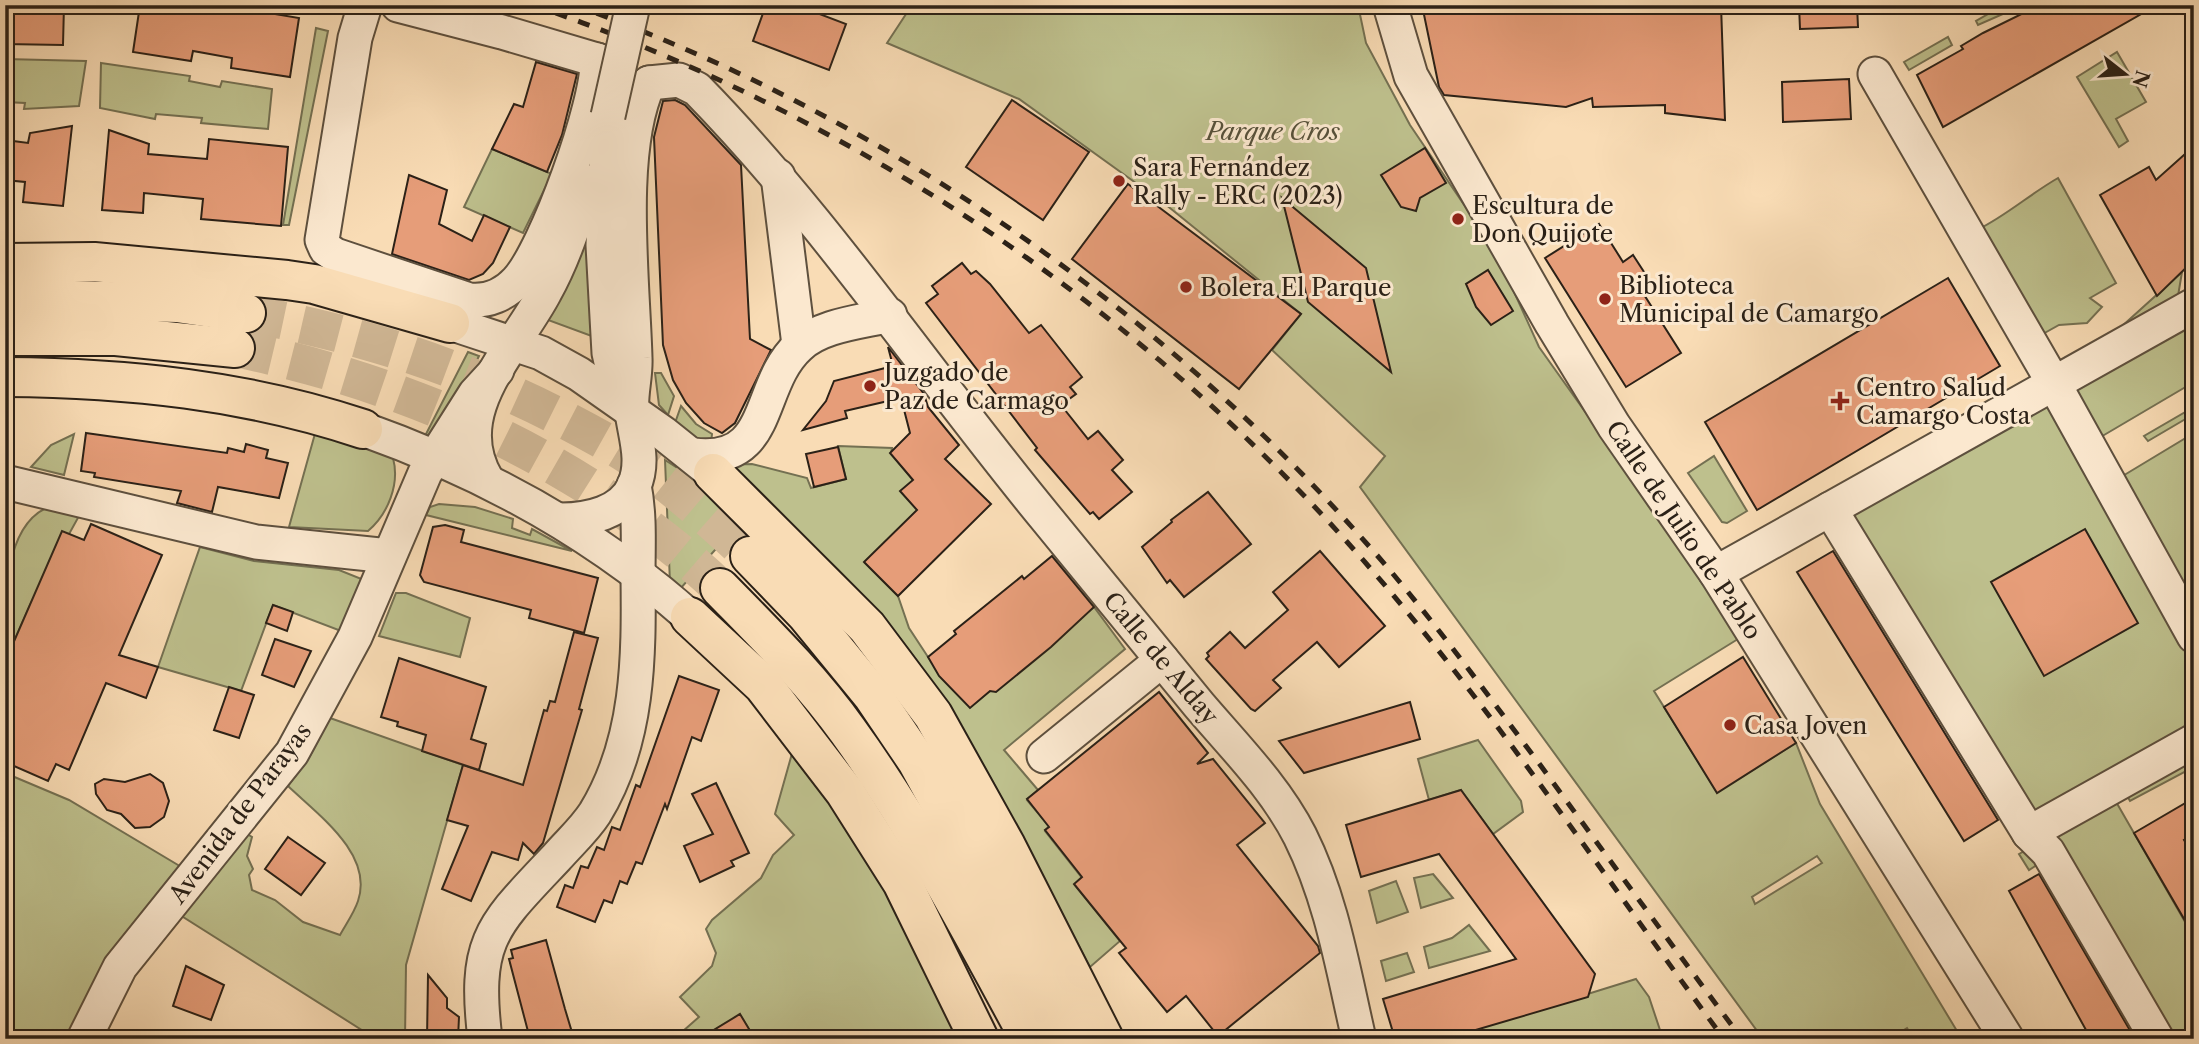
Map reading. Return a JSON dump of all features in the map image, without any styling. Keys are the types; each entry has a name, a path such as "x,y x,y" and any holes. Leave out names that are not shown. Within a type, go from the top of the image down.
{"highway":[{"path":"5,263 94,262 288,280 314,284 450,323"},
{"path":"5,298 59,297 177,303 246,313"},
{"path":"5,336 116,336 234,348"},
{"path":"5,377 78,378 200,390 278,404 363,429"},
{"path":"703,464 867,627 933,715 1006,846 1104,1039"},
{"path":"750,556 806,614 873,695 917,761 1070,1039"},
{"path":"720,588 788,658 862,751 936,864 1030,1039"},
{"path":"700,626 763,685 845,792 902,882 979,1039"}],"street":[{"path":"365,5 355,38 321,232 326,249 335,256 469,300 486,299 503,292 516,282 534,257 575,152 593,93 597,60"},
{"path":"398,5 640,73 649,83 635,124 632,159 635,363 622,404"},
{"path":"497,485 477,461 472,433 481,401 546,291 566,246 608,116 633,5"},
{"name":"Calle de Julio de Pablo","path":"1390,5 1411,76 1509,251 1614,426 1716,573 2007,1039"},
{"path":"1875,74 2053,382 2194,636"},
{"name":"Calle de Alday","path":"649,83 679,80 696,89 778,176 890,315 997,459 1258,774 1299,834 1334,926 1359,1039"},
{"path":"485,1039 482,980 484,954 492,933 503,914 580,834 596,811 630,725 638,656 638,511 635,485 639,456 617,389 609,353 603,245 608,116"},
{"path":"778,176 799,345"},
{"path":"1716,573 2194,305"},
{"path":"450,323 506,357 559,363 622,404 703,464 711,457 740,449 748,440 778,377 799,345 842,325 890,315"},
{"name":"Avenida de Parayas","path":"84,1039 120,967 292,753 355,637 411,500 434,456 475,394 506,357"},
{"path":"363,429 434,456 497,485 561,520 638,576 700,626"},
{"path":"411,500 421,491 438,485 497,485"},
{"path":"561,520 579,520 600,514 627,497 635,485"},
{"path":"8,491 257,542 389,556"},
{"path":"1830,509 2029,833 2048,852 2157,1039"},
{"path":"638,656 652,638 664,631 700,626"},
{"path":"1044,756 1163,660"},
{"path":"2029,833 2194,741"}],"green space":[{"name":"Parque Cros","path":"912,5 1358,5 1366,43 1410,125 1496,252 1539,347 1705,580 1738,639 1654,691 1717,792 1796,743 1820,804 1957,1031 1938,1039 1914,1039 1907,1028 1889,1039 1763,1039 1360,487 1385,456 1272,350 1301,314 1165,204 1019,99 887,43","holes":["1817,856 1822,863 1755,904 1752,897"]},
{"path":"2004,5 2021,6 1978,25 1976,21"},
{"path":"316,28 328,31 289,225 283,225"},
{"path":"1948,37 1952,45 1909,70 1904,62"},
{"path":"2117,52 2146,102 2116,119 2128,141 2119,147 2077,77"},
{"path":"5,59 86,61 79,106 24,109 25,103 5,102"},
{"path":"101,63 190,76 189,81 220,87 222,81 272,89 268,129 201,123 202,118 156,114 155,119 100,108"},
{"path":"492,149 552,174 523,233 464,207"},
{"path":"2058,178 2116,283 2090,298 2102,307 2087,323 2059,325 2041,335 1977,230"},
{"path":"587,228 597,338 548,320"},
{"path":"2182,272 2177,302 2100,346"},
{"path":"2194,321 2194,382 2099,438 2070,392"},
{"path":"468,352 479,356 436,441 425,436"},
{"path":"655,373 661,373 674,396 668,415 659,405"},
{"path":"2049,402 2194,655 2194,726 2036,817 1849,517"},
{"path":"681,406 696,424 712,434 711,443 693,443 675,423"},
{"path":"2194,407 2194,414 2148,441 2144,436"},
{"path":"316,430 393,458 395,478 391,498 368,531 289,527"},
{"path":"2194,433 2194,604 2121,477"},
{"path":"74,434 64,475 31,467 51,445"},
{"path":"838,446 892,448 891,453 913,480 918,510 865,563 898,596 909,628 928,657 970,707 1094,607 1125,649 1004,750 1038,790 1027,800 1049,826 1045,831 1082,878 1075,885 1120,941 1090,967 978,755 927,675 899,637 859,591 726,465 752,464 807,478 811,488 846,479"},
{"path":"1714,456 1747,511 1727,523 1722,522 1688,473"},
{"path":"665,460 696,480 741,521 680,589 670,583"},
{"path":"439,504 475,507 513,519 512,528 530,535 532,529 572,551 426,515 430,507"},
{"path":"46,508 79,516 31,603 5,662 6,598 13,554 20,535 31,519"},
{"path":"200,547 254,561 339,570 364,580 341,631 273,605 241,691 158,667"},
{"path":"396,593 406,593 470,618 460,657 379,636"},
{"path":"330,718 463,765 406,965 405,1039 376,1039 180,915 247,834 252,837 247,856 253,869 249,875 252,890 275,900 303,922 340,935 358,901 361,884 358,867 340,836 288,786 310,756"},
{"path":"1478,740 1521,801 1523,812 1493,834 1461,790 1429,800 1418,759"},
{"path":"793,750 842,813 972,1039 755,1039 740,1015 699,1039 687,1039 682,1032 699,1017 680,997 712,966 716,953 706,929 712,920 761,878 773,855 794,835 775,814"},
{"path":"2194,758 2194,767 2130,801 2126,794"},
{"path":"5,773 69,800 183,868 76,1039 5,1037 8,985 5,983"},
{"path":"2115,800 2188,927 2194,925 2194,1039 2150,1039 2048,858 2029,870 2019,854"},
{"path":"1433,874 1453,898 1421,908 1414,878"},
{"path":"1396,881 1408,912 1377,923 1369,891"},
{"path":"1469,925 1490,951 1429,968 1424,947 1452,938"},
{"path":"1407,953 1414,972 1386,981 1381,961"},
{"path":"1636,979 1649,997 1660,1030 1632,1039 1443,1039"}],"building":[{"path":"5,5 64,5 63,45 5,44"},
{"path":"140,5 220,5 299,18 290,77 231,68 232,58 193,51 191,61 133,52"},
{"path":"766,5 796,5 846,24 829,70 753,41"},
{"path":"1422,5 1721,5 1725,120 1665,113 1665,105 1593,107 1592,98 1566,107 1444,95 1439,87"},
{"path":"1799,5 1857,5 1858,27 1800,29"},
{"path":"2040,5 2157,5 1943,127 1917,75 1963,49 1961,46 1983,33"},
{"path":"536,62 577,74 562,135 547,172 492,149 514,104 523,107"},
{"path":"1849,79 1851,119 1783,122 1782,82"},
{"path":"675,100 685,105 741,165 750,339 771,350 735,423 722,433 704,423 686,403 673,380 663,345 654,137 663,101"},
{"path":"1012,100 1089,152 1043,220 966,167"},
{"path":"72,126 63,206 23,202 25,182 5,180 5,140 28,143 30,133"},
{"path":"109,130 149,144 148,154 207,159 209,139 288,147 281,226 201,219 203,199 144,193 143,213 102,210"},
{"path":"2194,146 2194,260 2157,296 2100,195 2149,167 2156,180"},
{"path":"1425,148 1446,183 1420,198 1416,211 1401,207 1381,175"},
{"path":"409,175 447,190 439,224 472,241 484,215 510,227 493,263 483,274 469,280 392,254"},
{"name":"Bolera El Parque","path":"1128,184 1301,314 1239,389 1072,259"},
{"path":"1282,198 1366,268 1391,372 1308,302"},
{"name":"Biblioteca Municipal de Camargo","path":"1599,224 1623,262 1633,255 1646,275 1636,282 1681,353 1626,387 1545,258"},
{"path":"962,263 971,274 976,271 990,284 1029,333 1041,325 1082,377 1070,387 1076,394 1061,405 1088,439 1098,431 1123,460 1112,470 1132,492 1099,519 1093,512 1090,514 1035,450 1037,448 926,303 938,294 932,286"},
{"path":"1488,270 1513,311 1491,325 1476,307 1466,284"},
{"name":"Centro Salud Camargo Costa","path":"1948,278 2000,366 1757,510 1705,422"},
{"path":"888,347 924,394 928,407 959,445 945,459 991,504 898,596 864,562 917,510 900,491 913,480 890,453 910,433 901,398 845,411 847,418 803,430 826,401 834,381 893,366"},
{"path":"86,433 227,453 228,448 244,452 246,444 268,450 266,458 288,463 279,498 218,487 212,512 177,503 181,491 94,477 95,473 81,471"},
{"path":"838,447 846,479 814,487 806,454"},
{"path":"1208,492 1251,544 1184,597 1170,580 1167,583 1142,547 1172,522 1171,520"},
{"path":"91,524 162,555 119,655 158,667 146,698 106,683 69,770 56,764 48,781 5,762 5,662 62,531 84,540"},
{"path":"445,525 464,530 461,542 598,578 584,633 529,618 531,610 424,582 420,575 433,527"},
{"path":"2085,529 2138,623 2044,676 1991,582"},
{"path":"1320,551 1385,626 1339,667 1317,642 1273,680 1281,688 1255,711 1206,659 1209,656 1207,653 1230,632 1245,648 1288,610 1273,592"},
{"path":"1833,551 1998,820 1964,841 1797,572"},
{"path":"1052,556 1094,607 996,692 990,691 970,708 939,676 928,657 956,634 954,631 1022,576 1024,579"},
{"path":"273,605 293,612 287,631 266,623"},
{"path":"574,632 598,638 579,709 582,710 543,843 534,854 523,843 518,860 492,852 471,901 442,889 468,826 447,820 463,765 523,785 544,710 547,711 550,701 555,702"},
{"path":"275,639 311,651 294,687 262,675"},
{"name":"Casa Joven","path":"1743,657 1796,743 1717,793 1664,707"},
{"path":"399,658 486,687 471,739 486,744 479,770 422,751 426,735 397,726 398,722 381,717"},
{"path":"679,676 719,690 701,741 692,737 667,809 665,804 642,864 636,862 627,884 620,881 612,903 604,900 595,922 557,907 565,885 573,888 581,866 588,868 597,847 604,850 612,827 620,830 636,785 640,787"},
{"path":"229,687 254,695 239,738 214,730"},
{"path":"1159,692 1208,753 1197,764 1213,759 1265,823 1237,845 1318,946 1320,953 1218,1036 1186,996 1167,1012 1119,953 1126,948 1074,884 1082,877 1045,830 1049,827 1027,799"},
{"path":"1410,702 1420,739 1304,773 1279,741"},
{"path":"150,774 163,783 169,801 164,817 150,827 135,828 121,814 107,810 96,794 95,784 104,779 125,782"},
{"path":"716,783 749,853 731,861 734,866 700,882 684,846 713,834 692,794"},
{"path":"1461,790 1595,974 1588,997 1445,1039 1395,1039 1383,999 1516,959 1439,854 1361,877 1346,825"},
{"path":"2194,798 2194,835 2184,840 2194,857 2194,936 2134,833"},
{"path":"288,837 325,863 301,895 265,869"},
{"path":"2039,874 2135,1039 2091,1039 2009,891"},
{"path":"546,940 574,1039 530,1039 509,959 513,958 511,950"},
{"path":"186,966 224,985 211,1020 173,1006"},
{"path":"428,975 447,998 447,1008 459,1017 458,1039 427,1039"},
{"path":"740,1014 755,1039 699,1039"}],"tunnel":[{"path":"246,313 343,334 390,348 435,363 525,400 613,446 648,469 750,556"},
{"path":"235,348 368,383 494,434 555,466 613,502 668,543 720,588"}],"railway":[{"path":"533,5 648,49 761,100 870,158 975,222 1075,293 1172,371 1263,454 1348,543 1399,602 1542,786 1724,1039"},
{"path":"574,5 685,49 794,100 899,158 1000,222 1097,292 1190,368 1278,449 1360,536 1407,591 1452,647 1742,1039"}],"place":[{"name":"Sara Fernández Rally - ERC (2023)","path":"1119,181"},
{"name":"Escultura de Don Quijote","path":"1458,219"},
{"name":"Bolera El Parque","path":"1186,287"},
{"name":"Biblioteca Municipal de Camargo","path":"1605,299"},
{"name":"Juzgado de Paz de Carmago","path":"870,386"},
{"name":"Centro Salud Camargo Costa","path":"1840,401"},
{"name":"Casa Joven","path":"1730,725"}]}
